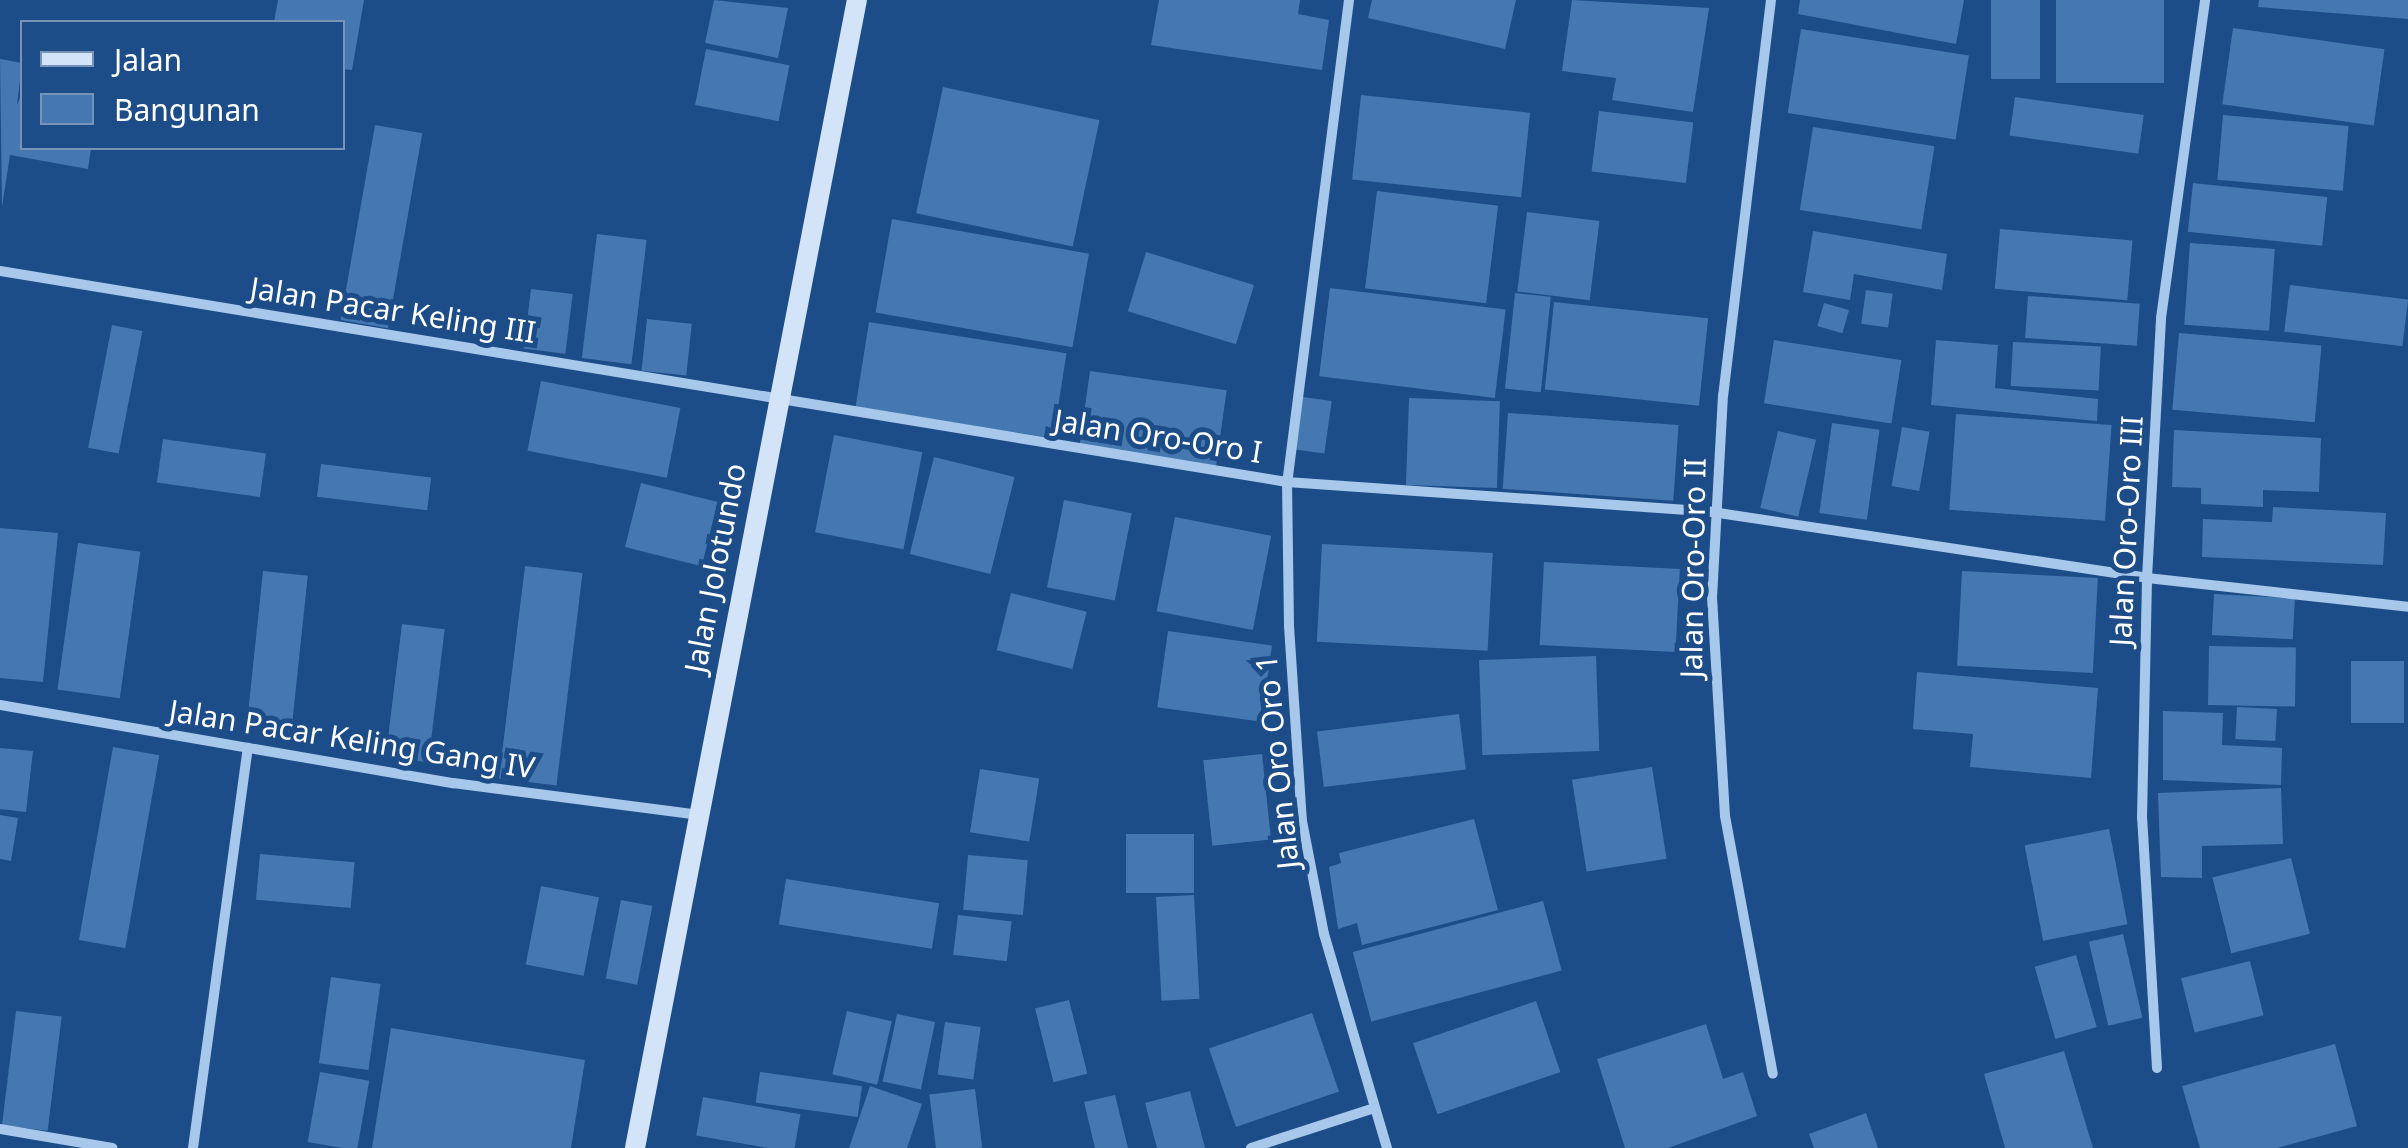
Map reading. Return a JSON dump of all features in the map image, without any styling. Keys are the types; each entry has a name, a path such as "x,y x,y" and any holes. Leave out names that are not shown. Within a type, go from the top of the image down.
{"main road":[{"name":"Jalan Jolotundo","path":"636,1148 857,0"}],"street":[{"name":"Jalan Oro-Oro I","path":"778,400 1286,482 1349,0"},
{"name":"Jalan Oro-Oro II","path":"1771,0 1712,512 1726,816 1773,1074"},
{"name":"Jalan Oro-Oro III","path":"2157,1068 2142,818 2147,578 2161,318 2206,0"},
{"name":"Jalan Pacar Keling III","path":"0,271 778,400"},
{"path":"1286,482 1712,512 2147,578 2408,607"},
{"name":"Jalan Oro Oro 1","path":"1286,482 1302,820 1324,934 1387,1148"},
{"name":"Jalan Pacar Keling Gang IV","path":"0,706 248,748 698,815"},
{"path":"193,1148 248,748"},
{"path":"1251,1148 1374,1108"},
{"path":"0,1129 112,1148"}],"building":[{"path":"278,0 364,0 352,70 345,69 345,20 274,20"},
{"path":"714,0 788,8 778,58 705,43"},
{"path":"1159,0 1300,0 1298,14 1329,20 1322,70 1151,45"},
{"path":"1372,0 1516,0 1505,49 1368,18"},
{"path":"1572,0 1709,8 1693,112 1612,100 1616,78 1562,71"},
{"path":"1800,0 1964,0 1956,44 1798,14"},
{"path":"1991,0 2040,0 2040,79 1991,79"},
{"path":"2056,0 2164,0 2164,83 2056,83"},
{"path":"2259,0 2408,0 2408,19 2258,7"},
{"path":"2233,28 2385,49 2374,126 2222,104"},
{"path":"1801,29 1969,56 1956,140 1788,113"},
{"path":"706,49 789,65 779,121 695,105"},
{"path":"0,59 20,63 17,105 20,98 20,150 91,150 88,169 10,155 2,207"},
{"path":"943,87 1100,120 1073,246 916,213"},
{"path":"1361,95 1530,113 1521,197 1352,180"},
{"path":"2015,97 2144,115 2138,154 2010,136"},
{"path":"1599,111 1693,123 1686,183 1592,172"},
{"path":"2223,115 2349,126 2343,191 2217,180"},
{"path":"375,125 422,133 388,328 341,320"},
{"path":"1813,127 1934,146 1921,229 1800,210"},
{"path":"2193,183 2327,197 2322,246 2188,232"},
{"path":"1377,191 1498,206 1486,303 1365,288"},
{"path":"1527,212 1599,221 1590,300 1517,291"},
{"path":"892,219 1089,254 1072,347 876,313"},
{"path":"2000,229 2132,241 2127,300 1995,289"},
{"path":"1813,231 1947,254 1942,290 1854,274 1850,300 1803,292"},
{"path":"597,234 647,240 631,364 582,358"},
{"path":"2190,243 2275,249 2269,331 2184,325"},
{"path":"1146,252 1254,285 1236,344 1128,311"},
{"path":"2290,285 2408,299 2402,346 2284,332"},
{"path":"1330,288 1506,310 1495,398 1319,376"},
{"path":"531,289 573,294 565,354 524,349"},
{"path":"1866,290 1893,294 1888,327 1861,324"},
{"path":"1515,293 1551,297 1541,392 1505,388"},
{"path":"2028,296 2140,304 2137,346 2025,338"},
{"path":"1554,302 1708,318 1699,406 1545,390"},
{"path":"1824,303 1849,310 1842,333 1817,326"},
{"path":"647,319 692,324 686,375 642,371"},
{"path":"869,322 1067,353 1053,438 856,407"},
{"path":"112,325 142,331 119,454 88,448"},
{"path":"2179,333 2321,345 2315,422 2172,410"},
{"path":"1774,340 1901,360 1891,423 1764,403"},
{"path":"1936,340 1998,345 1995,388 2098,399 2097,421 1931,405"},
{"path":"2013,342 2101,347 2099,391 2011,386"},
{"path":"1090,371 1227,390 1216,465 1079,446"},
{"path":"541,381 680,408 667,478 527,451"},
{"path":"1303,397 1332,401 1324,454 1296,449"},
{"path":"1409,398 1500,401 1497,488 1406,485"},
{"path":"1508,413 1679,425 1673,501 1503,489"},
{"path":"1956,414 2112,425 2105,521 1949,510"},
{"path":"1832,423 1880,430 1867,520 1819,513"},
{"path":"1902,427 1930,432 1919,491 1892,486"},
{"path":"2174,430 2321,438 2319,492 2263,490 2263,507 2201,504 2201,488 2172,487"},
{"path":"1778,431 1816,440 1798,517 1760,508"},
{"path":"834,435 922,452 903,549 815,532"},
{"path":"163,439 266,453 260,497 157,483"},
{"path":"934,457 1015,477 990,574 910,554"},
{"path":"321,464 431,478 427,510 317,497"},
{"path":"641,483 718,502 702,566 625,547"},
{"path":"1064,500 1132,513 1115,601 1047,587"},
{"path":"2273,507 2386,513 2383,565 2202,557 2203,519 2272,522"},
{"path":"1175,517 1271,536 1253,630 1157,611"},
{"path":"0,528 58,533 43,682 0,678"},
{"path":"78,543 140,552 120,698 57,690"},
{"path":"1322,544 1493,553 1488,651 1317,642"},
{"path":"1544,562 1680,569 1675,652 1540,645"},
{"path":"525,566 583,573 556,785 499,778"},
{"path":"263,571 308,576 291,732 247,727"},
{"path":"1962,571 2098,578 2093,673 1957,666"},
{"path":"1011,593 1087,612 1072,669 997,650"},
{"path":"2214,594 2295,598 2293,639 2212,635"},
{"path":"402,624 445,629 428,762 386,757"},
{"path":"1168,631 1272,646 1261,722 1157,707"},
{"path":"2209,646 2296,648 2295,707 2208,705"},
{"path":"1596,656 1599,751 1482,755 1479,660"},
{"path":"2351,661 2404,661 2404,723 2351,723"},
{"path":"1917,672 2098,688 2091,778 1970,767 1973,734 1913,729"},
{"path":"2237,707 2277,709 2275,741 2235,739"},
{"path":"2163,711 2223,713 2222,745 2282,748 2281,785 2163,780"},
{"path":"1459,714 1466,770 1324,787 1317,731"},
{"path":"113,747 159,755 125,948 79,940"},
{"path":"0,748 33,751 26,812 0,809"},
{"path":"1262,754 1271,840 1212,846 1203,760"},
{"path":"1652,767 1667,859 1587,872 1572,780"},
{"path":"980,769 1039,778 1029,842 970,832"},
{"path":"2281,788 2283,844 2202,846 2202,878 2161,877 2158,793"},
{"path":"0,815 18,818 11,861 0,859"},
{"path":"1474,819 1498,910 1362,945 1357,923 1338,929 1329,867 1341,863 1339,853"},
{"path":"2109,829 2128,924 2043,941 2025,845"},
{"path":"1126,834 1194,834 1194,893 1126,893"},
{"path":"260,854 355,862 351,908 256,900"},
{"path":"968,855 1028,860 1023,915 963,910"},
{"path":"2291,858 2310,934 2231,953 2212,878"},
{"path":"786,879 939,903 932,949 779,924"},
{"path":"541,886 599,897 584,976 526,965"},
{"path":"1194,895 1199,999 1161,1001 1156,897"},
{"path":"621,900 652,906 637,985 606,979"},
{"path":"1543,901 1562,971 1371,1022 1353,952"},
{"path":"958,915 1012,922 1007,961 953,955"},
{"path":"2123,934 2142,1018 2108,1026 2089,942"},
{"path":"2076,955 2097,1027 2055,1039 2035,967"},
{"path":"2250,961 2264,1015 2195,1033 2181,978"},
{"path":"331,977 381,984 368,1070 319,1063"},
{"path":"1069,1000 1087,1074 1053,1082 1035,1008"},
{"path":"1536,1001 1560,1072 1438,1114 1413,1043"},
{"path":"16,1011 62,1017 48,1131 2,1125"},
{"path":"847,1011 892,1021 877,1085 832,1074"},
{"path":"1312,1013 1339,1091 1236,1127 1209,1048"},
{"path":"897,1014 935,1022 921,1090 883,1081"},
{"path":"945,1022 981,1027 973,1079 938,1074"},
{"path":"1706,1024 1723,1079 1743,1072 1757,1116 1668,1148 1625,1148 1597,1059"},
{"path":"391,1028 585,1060 571,1148 372,1148"},
{"path":"2335,1044 2357,1126 2277,1148 2200,1148 2182,1086"},
{"path":"2064,1051 2093,1148 2005,1148 1984,1074"},
{"path":"320,1072 369,1081 357,1148 308,1142"},
{"path":"760,1072 862,1086 858,1117 756,1103"},
{"path":"870,1086 922,1104 907,1148 849,1148"},
{"path":"975,1089 982,1148 936,1148 929,1095"},
{"path":"1190,1091 1205,1148 1157,1148 1145,1103"},
{"path":"1115,1095 1128,1148 1095,1148 1084,1102"},
{"path":"703,1097 800,1114 795,1148 768,1148 696,1135"},
{"path":"1866,1113 1878,1148 1814,1148 1809,1134"}]}
